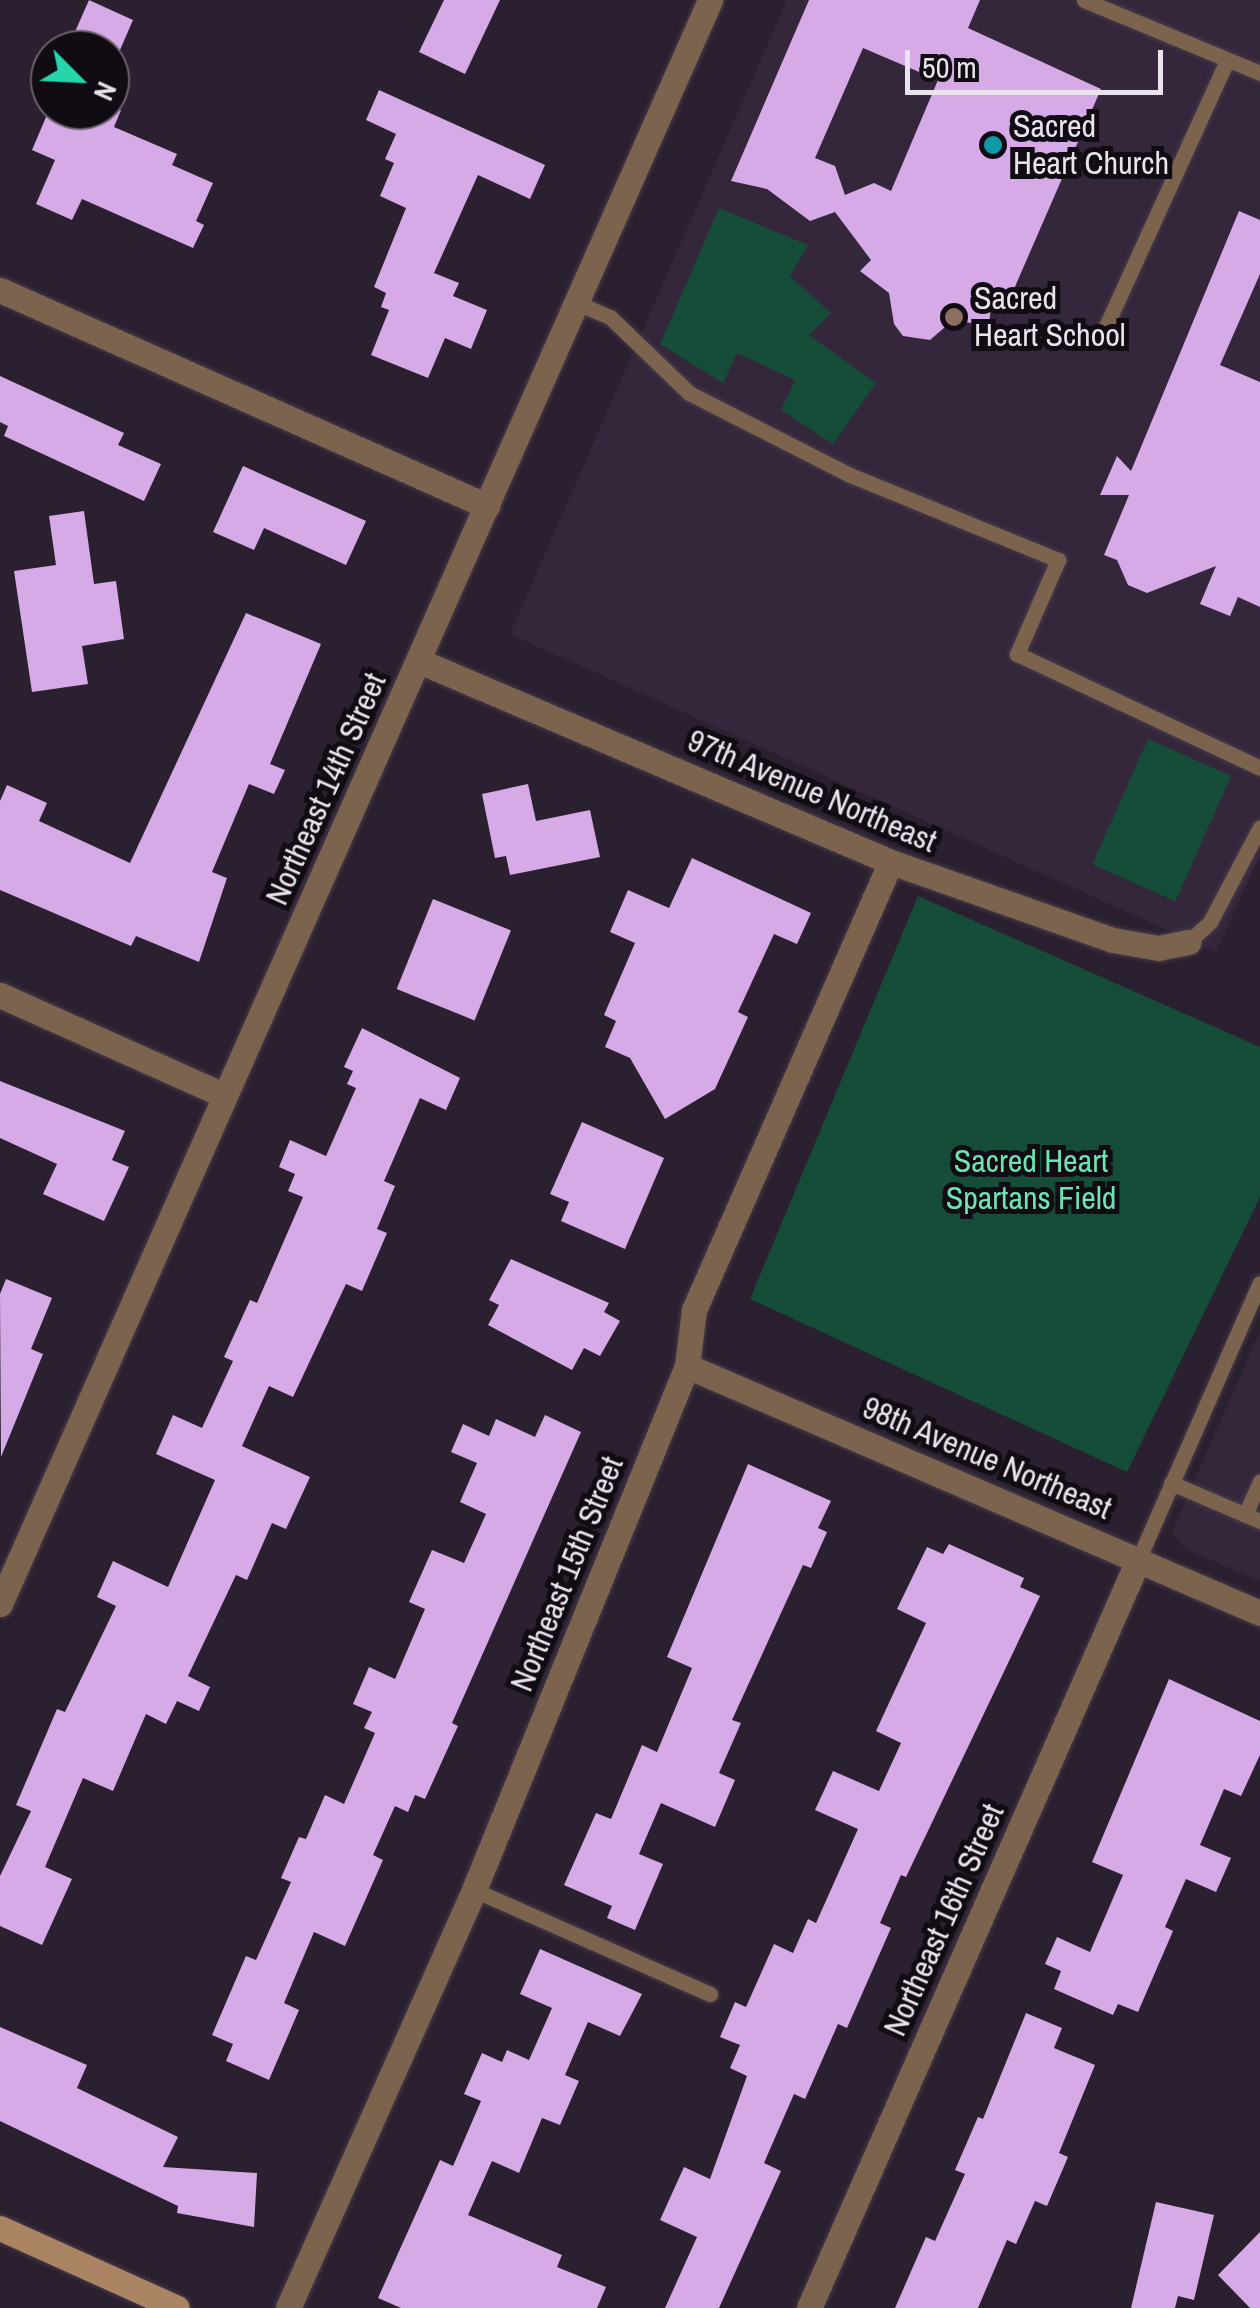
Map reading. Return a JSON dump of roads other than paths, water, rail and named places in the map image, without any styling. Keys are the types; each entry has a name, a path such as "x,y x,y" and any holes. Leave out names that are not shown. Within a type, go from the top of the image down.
{"street":[{"name":"Northeast 14th Street","path":"0,1604 710,0"},
{"path":"0,290 488,506"},
{"name":"97th Avenue Northeast","path":"419,661 891,862 1113,940 1158,948 1188,942"},
{"name":"Northeast 15th Street","path":"288,2308 474,1890 687,1366 694,1310 891,862"},
{"path":"0,995 224,1095"},
{"name":"98th Avenue Northeast","path":"687,1366 1260,1613"},
{"name":"Northeast 16th Street","path":"810,2308 1138,1558"},
{"path":"0,2228 178,2308"}],"lane":[{"path":"1084,0 1226,63 1260,73"},
{"path":"1101,337 1226,63"},
{"path":"578,303 610,316 689,393 850,475 1058,560 1017,654 1260,768"},
{"path":"1188,942 1210,922 1260,828"},
{"path":"1138,1558 1260,1283"},
{"path":"1243,1319 1260,1326"},
{"path":"1171,1483 1252,1518 1260,1481"},
{"path":"474,1890 710,1994"}],"place":[{"name":"Sacred Heart Church","path":"993,145"},
{"name":"Sacred Heart School","path":"954,317"}],"park label":[{"name":"Sacred Heart Spartans Field","path":"1031,1180"}]}
